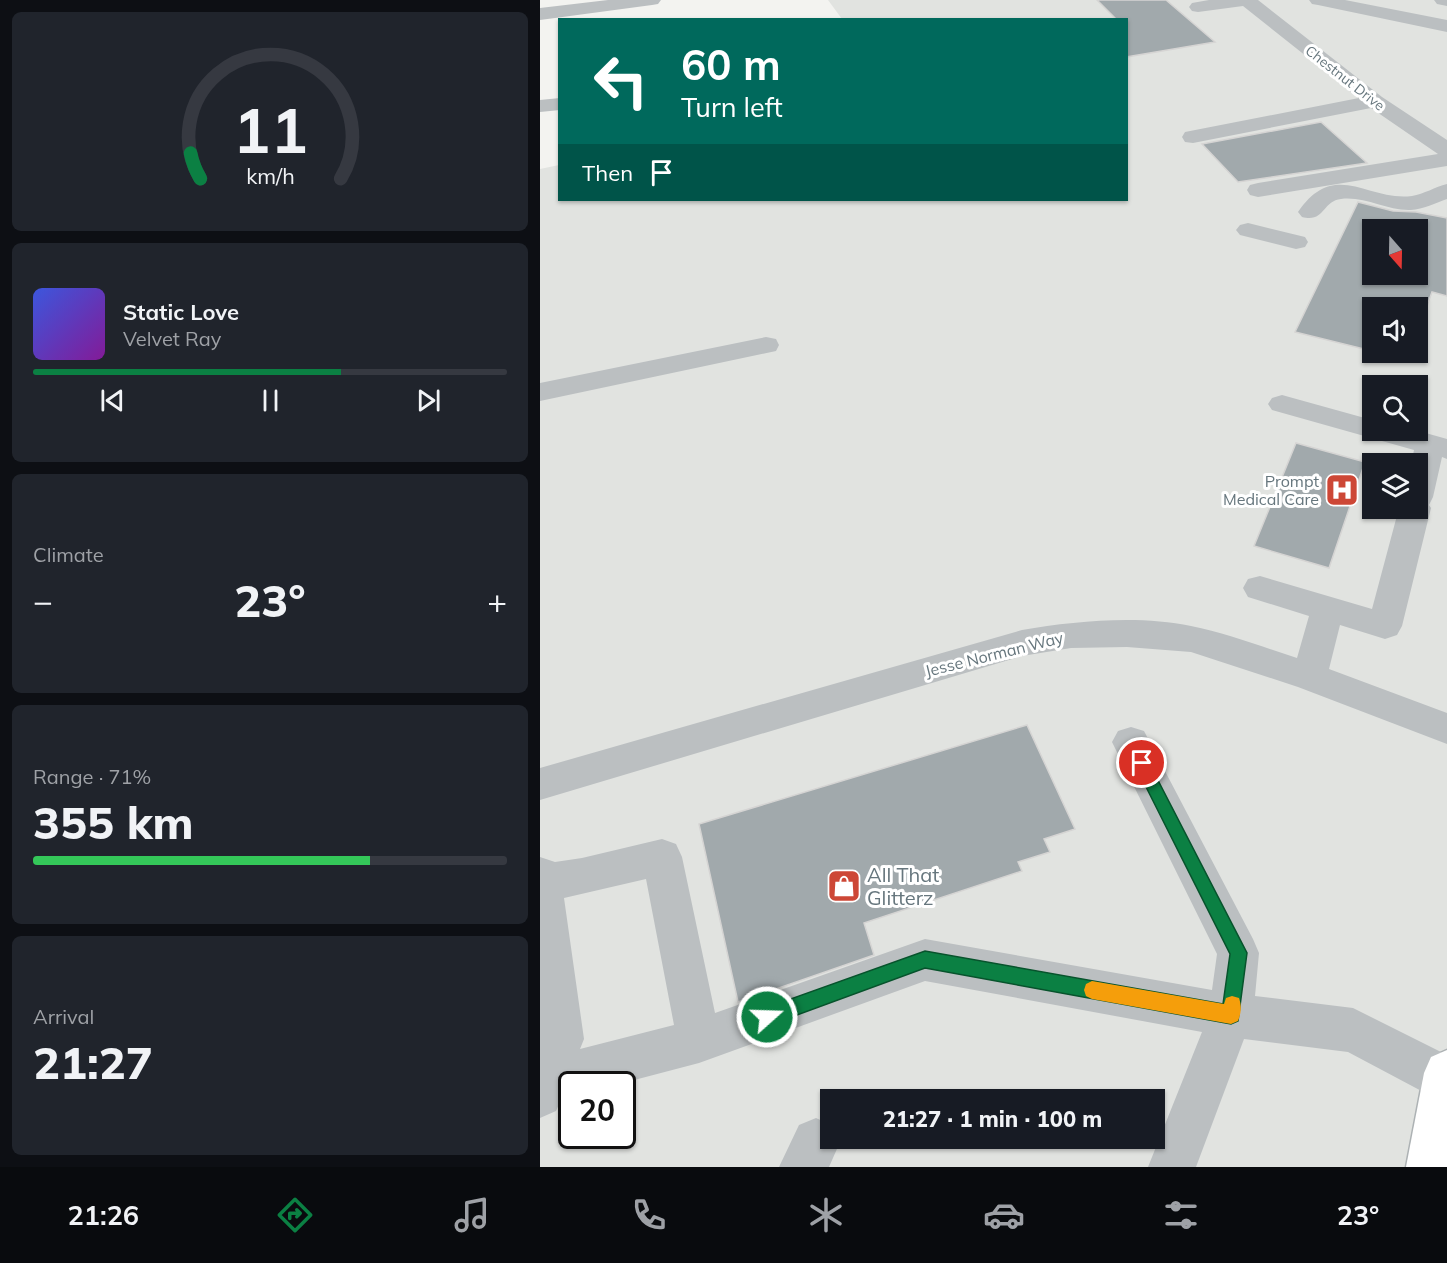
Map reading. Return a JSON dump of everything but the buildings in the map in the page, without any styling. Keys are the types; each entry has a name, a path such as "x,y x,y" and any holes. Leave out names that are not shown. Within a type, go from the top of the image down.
{"main road":[{"path":"1430,1167 1446,1076"}],"street":[{"path":"540,14 652,0"},
{"path":"1198,7 1247,0"},
{"name":"Chestnut Drive","path":"1247,0 1375,101 1444,147"},
{"path":"1318,0 1447,26"},
{"path":"1193,136 1375,101"},
{"path":"540,106 558,104"},
{"path":"1258,190 1444,147"},
{"path":"1411,203 1447,191"},
{"path":"1310,212 1324,196 1337,192 1359,193 1447,212"},
{"path":"1248,230 1296,242"},
{"path":"540,392 766,345"},
{"path":"1282,404 1362,426"},
{"path":"1417,441 1439,447 1428,473"},
{"path":"1260,588 1385,626 1412,519"},
{"path":"1309,676 1328,608"},
{"name":"Jesse Norman Way","path":"540,784 1012,646 1071,635 1127,634 1191,639 1309,676 1447,729"},
{"path":"1131,742 1238,953 1231,1015 1172,1167"},
{"path":"543,1088 562,1040 541,879 582,876 662,857 699,1041"},
{"path":"543,1088 699,1041 925,960 1231,1015 1353,1030 1446,1076"}],"shaded area":[{"path":"828,0 1447,0 1447,1167 540,1167 540,169 558,165 558,201 1128,201 1128,18 841,18"}],"slow traffic":[{"path":"1092,990 1231,1015 1232,1005"}],"place":[{"name":"Prompt Medical Care","path":"1342,490"},
{"name":"All That Glitterz","path":"844,886"}],"route":[{"path":"767,1017 925,960 1231,1015 1238,953 1142,763"}]}
